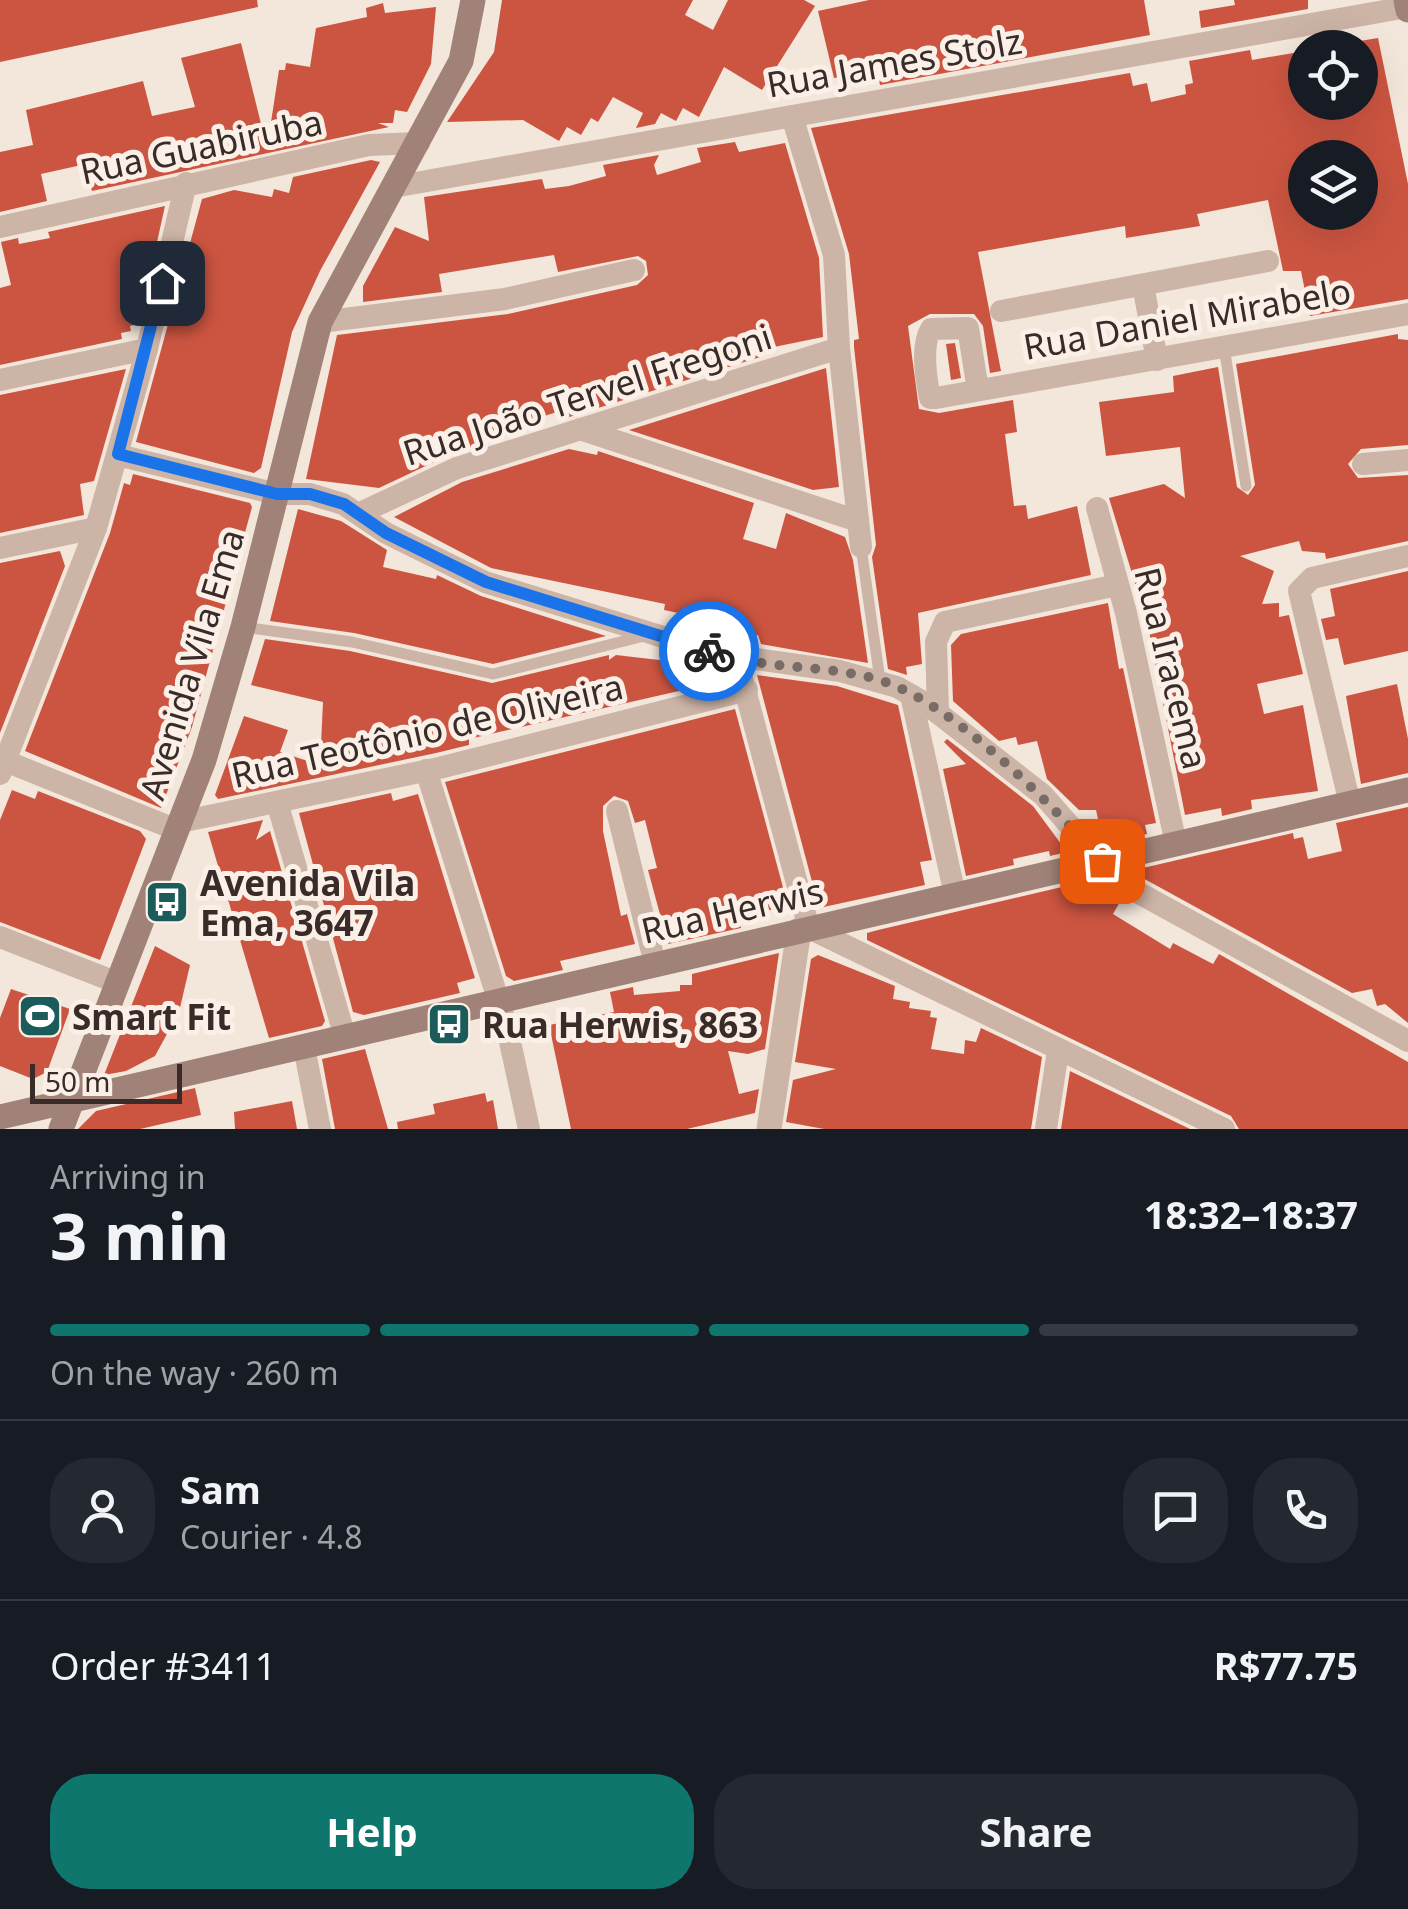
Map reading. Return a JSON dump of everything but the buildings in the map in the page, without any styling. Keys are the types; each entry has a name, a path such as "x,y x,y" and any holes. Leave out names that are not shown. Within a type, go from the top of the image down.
{"main road":[{"name":"Avenida Vila Ema","path":"62,1129 204,760 243,627 320,322 461,62 473,0"},
{"name":"Rua Herwis","path":"0,1117 1408,790"}],"street":[{"name":"Rua James Stolz","path":"393,187 1407,6"},
{"path":"792,116 834,254 839,348 860,547"},
{"name":"Rua Guabiruba","path":"0,227 370,145 419,143"},
{"path":"178,826 2,765 96,528 147,349 186,183"},
{"path":"1002,311 1268,261"},
{"path":"320,322 505,298 634,270"},
{"path":"1143,284 1157,360"},
{"name":"Rua Daniel Mirabelo","path":"978,390 1408,314"},
{"name":"Rua João Tervel Fregoni","path":"360,514 438,475 839,348"},
{"path":"0,380 147,349"},
{"path":"580,429 858,521"},
{"path":"118,454 277,494 310,494 360,514 386,533 486,582 737,660 880,680 938,713 1043,795 1119,882 1408,1041"},
{"path":"1363,464 1408,460"},
{"name":"Rua Iracema","path":"1096,508 1176,844"},
{"path":"0,548 96,528"},
{"path":"1350,804 1299,591 1312,578 1408,556"},
{"path":"938,713 936,642 946,622 1117,585"},
{"path":"737,660 804,929 769,1129"},
{"name":"Rua Teotônio de Oliveira","path":"178,826 426,770 747,690"},
{"path":"911,695 954,896"},
{"path":"426,770 507,1028 528,1129"},
{"path":"277,802 345,1038"},
{"path":"617,811 655,964"},
{"path":"804,929 1224,1129"},
{"path":"0,938 118,983"},
{"path":"304,1047 320,1129"},
{"path":"1046,1129 1058,1051"}],"lane":[{"path":"1224,347 1246,486"},
{"path":"860,547 880,680"},
{"path":"243,627 352,642 492,674 654,634"}],"way so far":[{"path":"709,651 737,660 840,671 880,680 911,695 1043,795 1102,861"}],"place":[{"name":"Avenida Vila Ema, 3647","path":"167,902"},
{"name":"Smart Fit","path":"40,1016"},
{"name":"Rua Herwis, 863","path":"449,1024"}],"route":[{"path":"162,283 118,454 277,494 310,494 344,504 386,533 486,582 709,651"}]}
